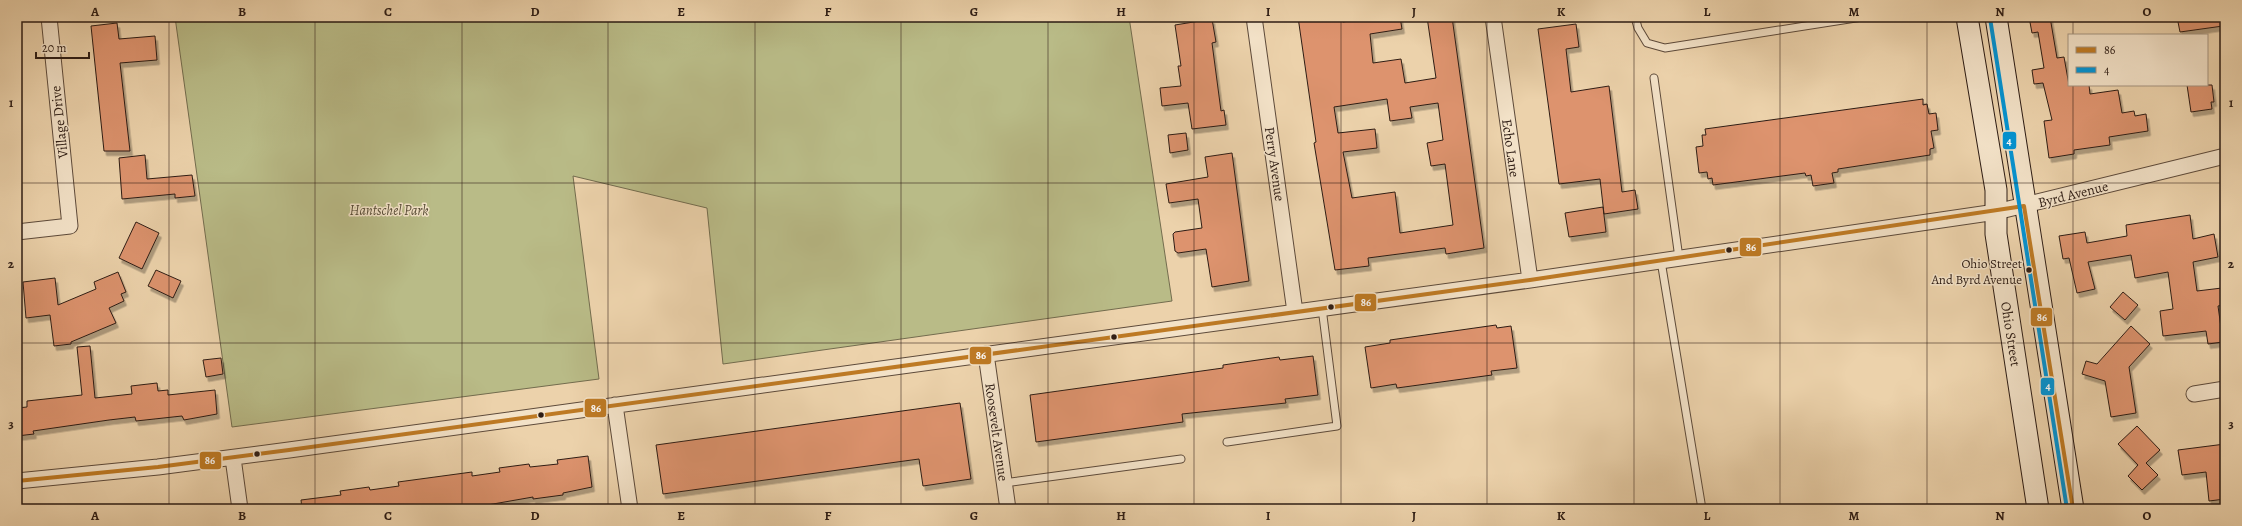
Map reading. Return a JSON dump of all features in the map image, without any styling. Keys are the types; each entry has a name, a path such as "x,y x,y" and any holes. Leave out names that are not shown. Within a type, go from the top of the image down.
{"street":[{"name":"Village Drive","path":"17,232 70,226 49,17"},
{"name":"Perry Avenue","path":"1254,17 1295,312"},
{"name":"Echo Lane","path":"1493,17 1530,280"},
{"name":"Ohio Street","path":"1967,17 1996,190 1996,234 2038,509"},
{"path":"1996,17 2072,509"},
{"name":"Byrd Avenue","path":"17,481 233,458 1530,280 1996,212 2225,156"},
{"name":"Roosevelt Avenue","path":"986,354 1008,509"},
{"path":"2194,394 2225,389"},
{"path":"615,405 630,509"},
{"path":"233,458 240,509"}],"lane":[{"path":"1635,17 1638,28 1647,43 1665,48 1862,17"},
{"path":"1654,78 1679,258"},
{"path":"1661,261 1702,509"},
{"path":"1227,442 1337,426 1322,308"},
{"path":"1004,483 1181,459"}],"green space":[{"name":"Hantschel Park","path":"175,17 1129,17 1172,301 723,364 707,208 573,176 599,379 232,427"}],"building":[{"path":"1298,17 1342,17 1343,22 1373,17 1400,17 1402,29 1370,34 1373,63 1401,59 1405,83 1436,78 1427,17 1452,17 1484,248 1446,254 1445,248 1368,258 1369,266 1335,270 1314,143 1316,142","holes":["1387,99 1390,121 1412,118 1410,107 1438,103 1443,140 1427,143 1431,166 1445,164 1453,225 1400,233 1395,192 1352,198 1343,152 1377,148 1375,129 1338,133 1334,107"]},
{"path":"2029,17 2050,17 2057,58 2064,57 2068,86 2089,86 2090,94 2118,90 2122,113 2134,111 2135,116 2146,114 2148,131 2109,137 2110,145 2074,150 2074,154 2049,158 2044,121 2052,120 2043,83 2034,84 2032,70 2044,68 2038,32 2032,33"},
{"path":"2177,17 2222,17 2223,26 2180,32"},
{"path":"1212,19 1216,42 1212,43 1221,111 1224,110 1226,125 1192,129 1188,103 1162,106 1160,88 1181,86 1178,66 1181,66 1175,25"},
{"path":"117,23 119,39 155,36 157,60 120,63 130,151 104,151 91,26"},
{"path":"1576,24 1579,47 1566,49 1571,92 1609,86 1622,192 1635,190 1638,209 1604,214 1600,179 1559,184 1538,29"},
{"path":"2212,85 2214,102 2211,102 2212,109 2191,112 2187,86"},
{"path":"1923,99 1923,105 1927,104 1929,114 1936,113 1938,130 1931,131 1934,148 1930,149 1930,155 1838,169 1838,172 1832,173 1834,183 1813,186 1811,175 1806,176 1805,173 1713,185 1712,178 1708,179 1707,172 1699,173 1696,147 1703,146 1702,135 1706,135 1705,129"},
{"path":"1186,133 1188,150 1170,153 1168,135"},
{"path":"1232,153 1249,281 1212,287 1206,249 1178,253 1175,251 1173,234 1175,232 1202,228 1198,199 1169,203 1166,184 1208,177 1205,157"},
{"path":"145,155 147,179 192,175 195,196 175,198 175,194 122,199 119,158"},
{"path":"1603,207 1606,232 1569,237 1565,213"},
{"path":"2190,215 2193,239 2214,234 2218,257 2193,262 2197,291 2222,288 2224,305 2218,306 2223,342 2208,344 2206,331 2163,336 2160,311 2173,309 2168,272 2135,278 2131,255 2088,262 2095,289 2077,293 2069,258 2063,259 2059,236 2085,232 2087,243 2127,236 2126,225"},
{"path":"136,222 159,233 142,269 119,258"},
{"path":"156,270 181,281 173,298 148,286"},
{"path":"118,272 126,292 121,294 124,301 109,308 116,323 71,342 71,344 54,346 50,315 26,318 23,282 55,278 58,305 96,289 94,282"},
{"path":"2123,292 2138,305 2125,320 2110,307"},
{"path":"1496,325 1497,328 1511,326 1517,368 1491,371 1492,375 1397,388 1396,384 1371,388 1365,347 1390,343 1390,340"},
{"path":"2131,326 2150,344 2129,367 2136,413 2111,417 2105,381 2082,374 2086,361 2097,364"},
{"path":"90,346 95,398 132,394 131,386 157,383 158,391 168,390 168,395 215,390 217,414 184,420 182,416 136,421 135,417 33,431 34,434 17,436 17,408 27,407 27,401 82,395 77,347"},
{"path":"1313,356 1318,395 1285,399 1286,403 1182,414 1183,422 1036,442 1030,395 1223,368 1223,365 1279,357 1280,360"},
{"path":"221,358 223,374 206,377 203,360"},
{"path":"960,403 971,479 923,486 919,459 663,494 656,445"},
{"path":"2137,426 2160,450 2146,463 2158,475 2142,490 2128,476 2138,465 2118,444"},
{"path":"2225,444 2225,499 2209,501 2206,472 2182,475 2178,450"},
{"path":"588,456 592,487 563,493 563,495 533,499 533,497 476,507 439,509 302,509 301,500 341,495 340,491 369,487 370,490 399,486 398,482 472,472 472,476 500,472 499,468 529,464 530,467 558,464 557,460"}],"transit line":[{"name":"4","path":"1990,18 2067,509"},
{"name":"86","path":"17,481 158,467 289,450 1530,280 2024,206 2073,509"}],"place":[{"name":"Ohio Street And Byrd Avenue","path":"2029,270"}]}
